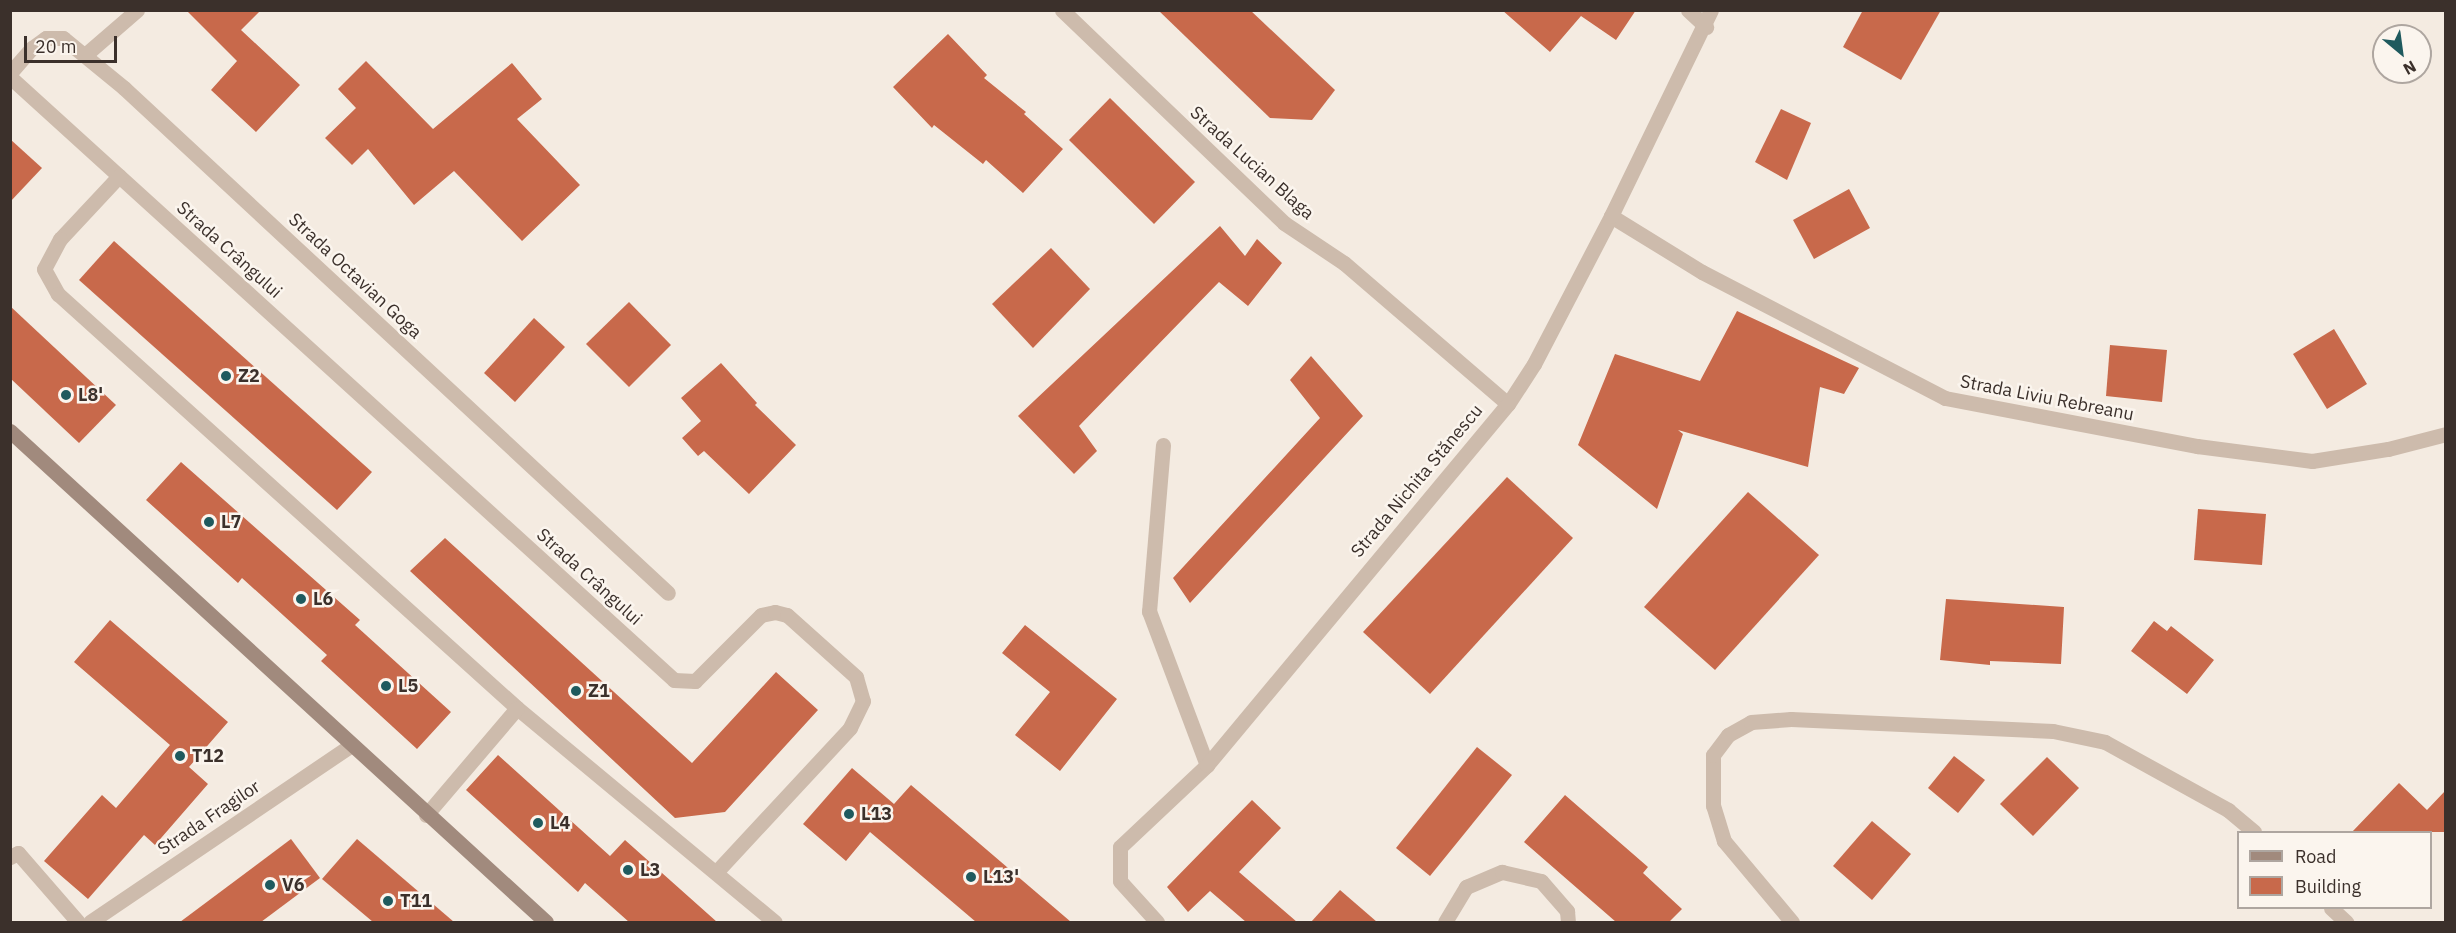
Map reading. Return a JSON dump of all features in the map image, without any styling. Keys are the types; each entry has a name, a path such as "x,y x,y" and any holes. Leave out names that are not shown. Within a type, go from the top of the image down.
{"main road":[{"path":"10,432 350,746 546,922"}],"street":[{"path":"85,55 137,10"},
{"name":"Strada Lucian Blaga","path":"1062,10 1284,223 1344,263 1508,404"},
{"path":"1688,10 1706,27"},
{"name":"Strada Nichita Stănescu","path":"1157,922 1120,881 1120,847 1207,765 1508,404 1534,364 1611,216 1706,27 1711,10"},
{"name":"Strada Octavian Goga","path":"10,75 32,48 46,38 63,38 85,55 668,593"},
{"name":"Strada Crângului","path":"10,75 674,680 695,681 761,615 775,612 787,615 856,677 863,701 850,728 717,871"},
{"path":"119,176 60,240 44,270 58,294 518,708 717,871 775,922"},
{"name":"Strada Liviu Rebreanu","path":"1611,216 1702,272 1945,398 2197,446 2312,461 2388,449 2445,434"},
{"path":"1163,445 1149,611 1207,765"},
{"path":"426,815 518,708"},
{"path":"1790,922 1724,841 1713,806 1713,756 1728,735 1751,722 1791,719 2054,731 2105,742 2228,810 2253,831"},
{"name":"Strada Fragilor","path":"90,922 350,746"},
{"path":"10,857 18,853 78,922"},
{"path":"1445,922 1466,887 1502,872 1541,881 1567,911 1568,922"},
{"path":"2332,909 2346,922"}],"building":[{"path":"186,10 261,10 241,30 300,85 256,132 211,90 237,61"},
{"path":"1158,10 1250,10 1335,90 1312,120 1270,118"},
{"path":"1502,10 1636,10 1616,40 1581,16 1550,52"},
{"path":"1863,10 1941,10 1901,80 1843,47"},
{"path":"948,34 987,75 984,78 1026,112 1024,114 1063,149 1023,193 986,160 983,164 934,125 932,128 893,87"},
{"path":"366,61 433,129 512,63 542,99 517,119 580,185 522,241 454,171 414,205 368,149 352,165 325,138 356,108 338,89"},
{"path":"1110,98 1195,182 1154,224 1069,140"},
{"path":"1781,109 1811,123 1787,180 1755,162"},
{"path":"10,139 42,168 10,202"},
{"path":"1849,189 1870,228 1814,259 1793,220"},
{"path":"1220,226 1245,256 1257,239 1282,263 1248,306 1219,282 1079,426 1097,451 1074,474 1018,416"},
{"name":"Z2","path":"114,241 372,472 337,510 79,280"},
{"path":"1051,248 1090,289 1033,348 992,304"},
{"path":"629,302 671,345 629,387 586,344"},
{"name":"L8'","path":"10,306 116,405 79,443 10,378"},
{"path":"1737,311 1859,368 1844,394 1820,387 1808,467 1678,430 1683,434 1657,509 1578,445 1615,354 1700,381"},
{"path":"534,318 565,347 515,402 484,373"},
{"path":"2334,329 2367,384 2327,409 2293,354"},
{"path":"2110,345 2167,350 2162,402 2106,396"},
{"path":"1311,356 1363,416 1190,603 1173,578 1320,418 1290,380"},
{"path":"721,363 757,403 755,405 796,445 749,494 704,451 698,456 682,438 701,421 681,398"},
{"path":"181,462 360,620 355,625 451,712 417,749 321,661 327,655 242,578 238,583 146,500"},
{"path":"1507,477 1573,538 1430,694 1363,632"},
{"path":"1748,492 1819,555 1715,670 1644,607"},
{"path":"2198,509 2266,514 2262,565 2194,560"},
{"name":"Z1","path":"445,538 692,763 776,672 818,710 725,812 675,818 410,571"},
{"path":"1946,599 2064,607 2061,664 1990,661 1990,665 1940,660"},
{"name":"T12","path":"110,620 228,722 189,767 208,784 155,845 144,835 88,899 44,861 102,795 116,808 170,745 74,662"},
{"path":"2154,621 2167,631 2171,626 2214,660 2187,694 2131,651"},
{"path":"1025,625 1117,699 1060,771 1015,735 1050,692 1002,653"},
{"path":"1477,747 1512,775 1430,876 1396,848"},
{"path":"498,755 610,856 625,840 717,922 629,922 585,883 578,892 466,790"},
{"path":"1954,756 1985,780 1958,813 1928,788"},
{"path":"2047,757 2079,788 2033,836 2000,804"},
{"name":"L13'","path":"852,768 894,804 911,785 1071,922 976,922 870,832 846,861 803,824"},
{"path":"2399,783 2427,810 2445,791 2445,832 2353,831"},
{"path":"1565,795 1648,867 1643,873 1682,909 1669,922 1616,922 1524,842"},
{"path":"1252,800 1281,828 1239,872 1297,922 1246,922 1210,891 1188,912 1167,887"},
{"path":"1872,821 1911,854 1872,900 1833,866"},
{"name":"V6","path":"291,839 320,878 261,922 180,922"},
{"name":"T11","path":"357,839 454,922 373,922 322,879"},
{"path":"1340,890 1377,922 1311,922"}],"place":[{"name":"Z2","path":"226,376"},
{"name":"L8'","path":"66,395"},
{"name":"L7","path":"209,522"},
{"name":"L6","path":"301,599"},
{"name":"L5","path":"386,686"},
{"name":"Z1","path":"576,691"},
{"name":"T12","path":"180,756"},
{"name":"L13","path":"849,814"},
{"name":"L4","path":"538,823"},
{"name":"L3","path":"628,870"},
{"name":"L13'","path":"971,877"},
{"name":"V6","path":"270,885"},
{"name":"T11","path":"388,901"}]}
